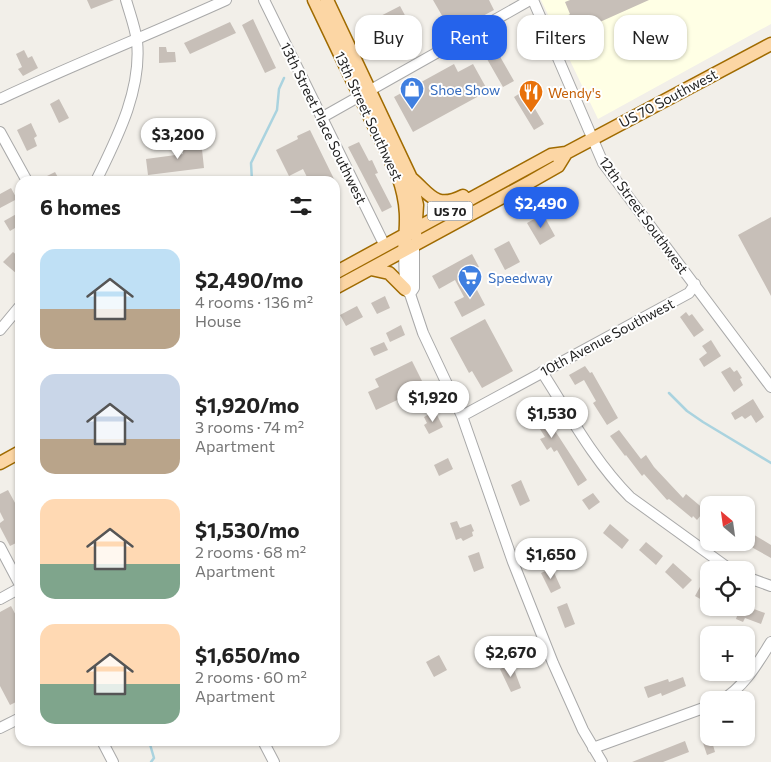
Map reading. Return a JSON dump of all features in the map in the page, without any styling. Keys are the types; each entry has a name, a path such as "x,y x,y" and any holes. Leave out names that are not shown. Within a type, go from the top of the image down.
{"main road":[{"name":"13th Street Southwest","path":"314,0 410,176 416,206 410,232 409,248"},
{"name":"13th Street Southwest","path":"327,0 402,187 410,232"},
{"name":"US 70 Southwest","path":"340,270 551,155 566,153 771,44"},
{"name":"US 70 Southwest","path":"340,285 558,166 566,153"},
{"path":"410,176 433,199 449,202 507,173 520,172"},
{"path":"371,269 389,273 407,291"},
{"path":"0,463 15,455"}],"street":[{"path":"98,176 121,128 138,68 137,41 126,0"},
{"path":"0,99 96,56 137,41 226,0"},
{"name":"13th Street Place Southwest","path":"264,0 385,246"},
{"path":"322,118 531,0"},
{"name":"12th Street Southwest","path":"531,0 599,154 610,172 696,284 771,387"},
{"path":"0,134 24,176"},
{"name":"13th Street Southwest","path":"409,248 407,291 423,333 462,416 533,613 576,716 602,762"},
{"name":"10th Avenue Southwest","path":"462,416 689,293 696,284"},
{"path":"0,330 15,312"},
{"path":"542,372 620,487 630,497 719,561"},
{"path":"0,547 15,576"},
{"path":"755,580 771,586"},
{"path":"0,598 15,589"},
{"path":"734,691 750,676 771,642"},
{"path":"593,748 700,709"},
{"path":"0,728 15,720"},
{"path":"105,746 113,762"},
{"path":"266,746 274,762"}],"shaded area":[{"path":"541,0 771,0 771,24 598,119 570,60 604,60 604,15 548,15"}],"building":[{"path":"87,0 114,0 91,9"},
{"path":"433,0 489,0 494,10 485,15 442,15"},
{"path":"570,0 649,0 604,20 604,15 568,15 570,14 565,2"},
{"path":"400,6 405,15 382,15"},
{"path":"253,19 276,68 265,73 242,25"},
{"path":"230,22 236,33 190,54 184,43"},
{"path":"159,47 166,47 167,52 175,52 176,62 159,63"},
{"path":"24,50 28,58 32,56 38,68 23,76 18,69 22,67 16,54"},
{"path":"488,60 502,60 514,81 503,87"},
{"path":"454,64 458,72 473,64 488,91 413,132 394,97"},
{"path":"522,92 526,98 528,97 544,124 534,130 514,97"},
{"path":"59,99 69,118 59,123 50,104"},
{"path":"31,123 37,136 34,138 37,146 27,151 17,130"},
{"path":"310,130 333,176 306,176 303,169 289,176 276,150 298,139 297,136"},
{"path":"201,140 204,168 148,175 146,159 183,154 182,142"},
{"path":"359,142 369,161 372,160 378,173 375,174 392,207 382,212 348,147"},
{"path":"55,172 57,176 47,176"},
{"path":"11,188 15,200 0,208 0,194"},
{"path":"543,214 555,236 540,245 527,223"},
{"path":"15,215 15,228 10,231 4,221"},
{"path":"771,217 771,296 738,235"},
{"path":"509,241 520,262 505,270 494,249"},
{"path":"13,252 15,254 15,272 3,262"},
{"path":"472,254 479,267 463,276 472,293 477,290 485,305 462,317 454,302 464,297 455,280 439,289 432,276"},
{"path":"385,296 390,308 377,314 371,303"},
{"path":"357,306 363,317 346,326 340,315"},
{"path":"686,312 689,316 692,314 704,330 694,337 680,317"},
{"path":"485,319 513,371 482,388 472,371 469,373 450,338"},
{"path":"401,325 405,335 390,342 386,333"},
{"path":"711,340 721,356 704,367 699,359 707,353 702,346"},
{"path":"384,342 388,350 374,356 370,348"},
{"path":"412,361 425,387 376,410 368,392 379,387 375,379"},
{"path":"585,366 590,373 592,372 618,418 607,425 593,403 596,401 584,380 575,385 569,375"},
{"path":"730,367 734,372 737,370 742,378 740,379 743,385 734,392 721,372"},
{"path":"533,397 587,480 578,486 557,450 554,452 551,447 547,450 540,439 545,437 533,418 528,421 522,411 526,408 523,403"},
{"path":"753,399 764,417 756,423 751,415 745,419 742,416 735,420 731,413"},
{"path":"435,411 443,427 429,434 424,425 427,423 424,417"},
{"path":"619,430 641,459 646,455 654,467 683,498 686,494 700,506 700,516 697,520 669,499 667,500 644,474 642,476 610,436"},
{"path":"448,458 453,469 439,476 434,465"},
{"path":"521,480 530,501 520,506 511,485"},
{"path":"8,490 15,503 15,544 10,546 0,527 0,523 4,520 0,512 0,494"},
{"path":"593,493 600,502 589,510 582,500"},
{"path":"457,521 460,528 471,524 474,531 472,532 473,536 463,541 461,538 456,540 450,523"},
{"path":"610,524 629,540 622,549 603,533"},
{"path":"755,535 771,545 771,558 755,549"},
{"path":"646,542 663,556 656,565 639,550"},
{"path":"479,552 484,568 474,572 468,556"},
{"path":"673,563 692,580 683,589 665,572"},
{"path":"552,568 561,588 551,593 541,573"},
{"path":"700,587 700,599 695,596"},
{"path":"567,603 575,624 565,628 557,607"},
{"path":"11,606 15,614 15,702 10,705 0,686 0,612"},
{"path":"755,609 765,613 761,624 745,618 743,622 736,619 737,616 755,616"},
{"path":"439,655 447,670 434,677 426,662"},
{"path":"512,664 521,688 511,692 500,669"},
{"path":"683,677 686,686 662,696 661,693 648,698 644,687 668,679 669,682"},
{"path":"685,741 689,752 663,762 632,762"},
{"path":"704,746 713,746 715,752 707,755"}],"waterway":[{"path":"252,176 251,163 277,110 279,89 284,78"},
{"path":"669,393 687,411 703,422 771,463"},
{"path":"150,746 154,758 151,762"}],"place":[{"name":"Shoe Show","path":"412,110"},
{"name":"Wendy's","path":"531,113"},
{"name":"Speedway","path":"470,298"}]}
